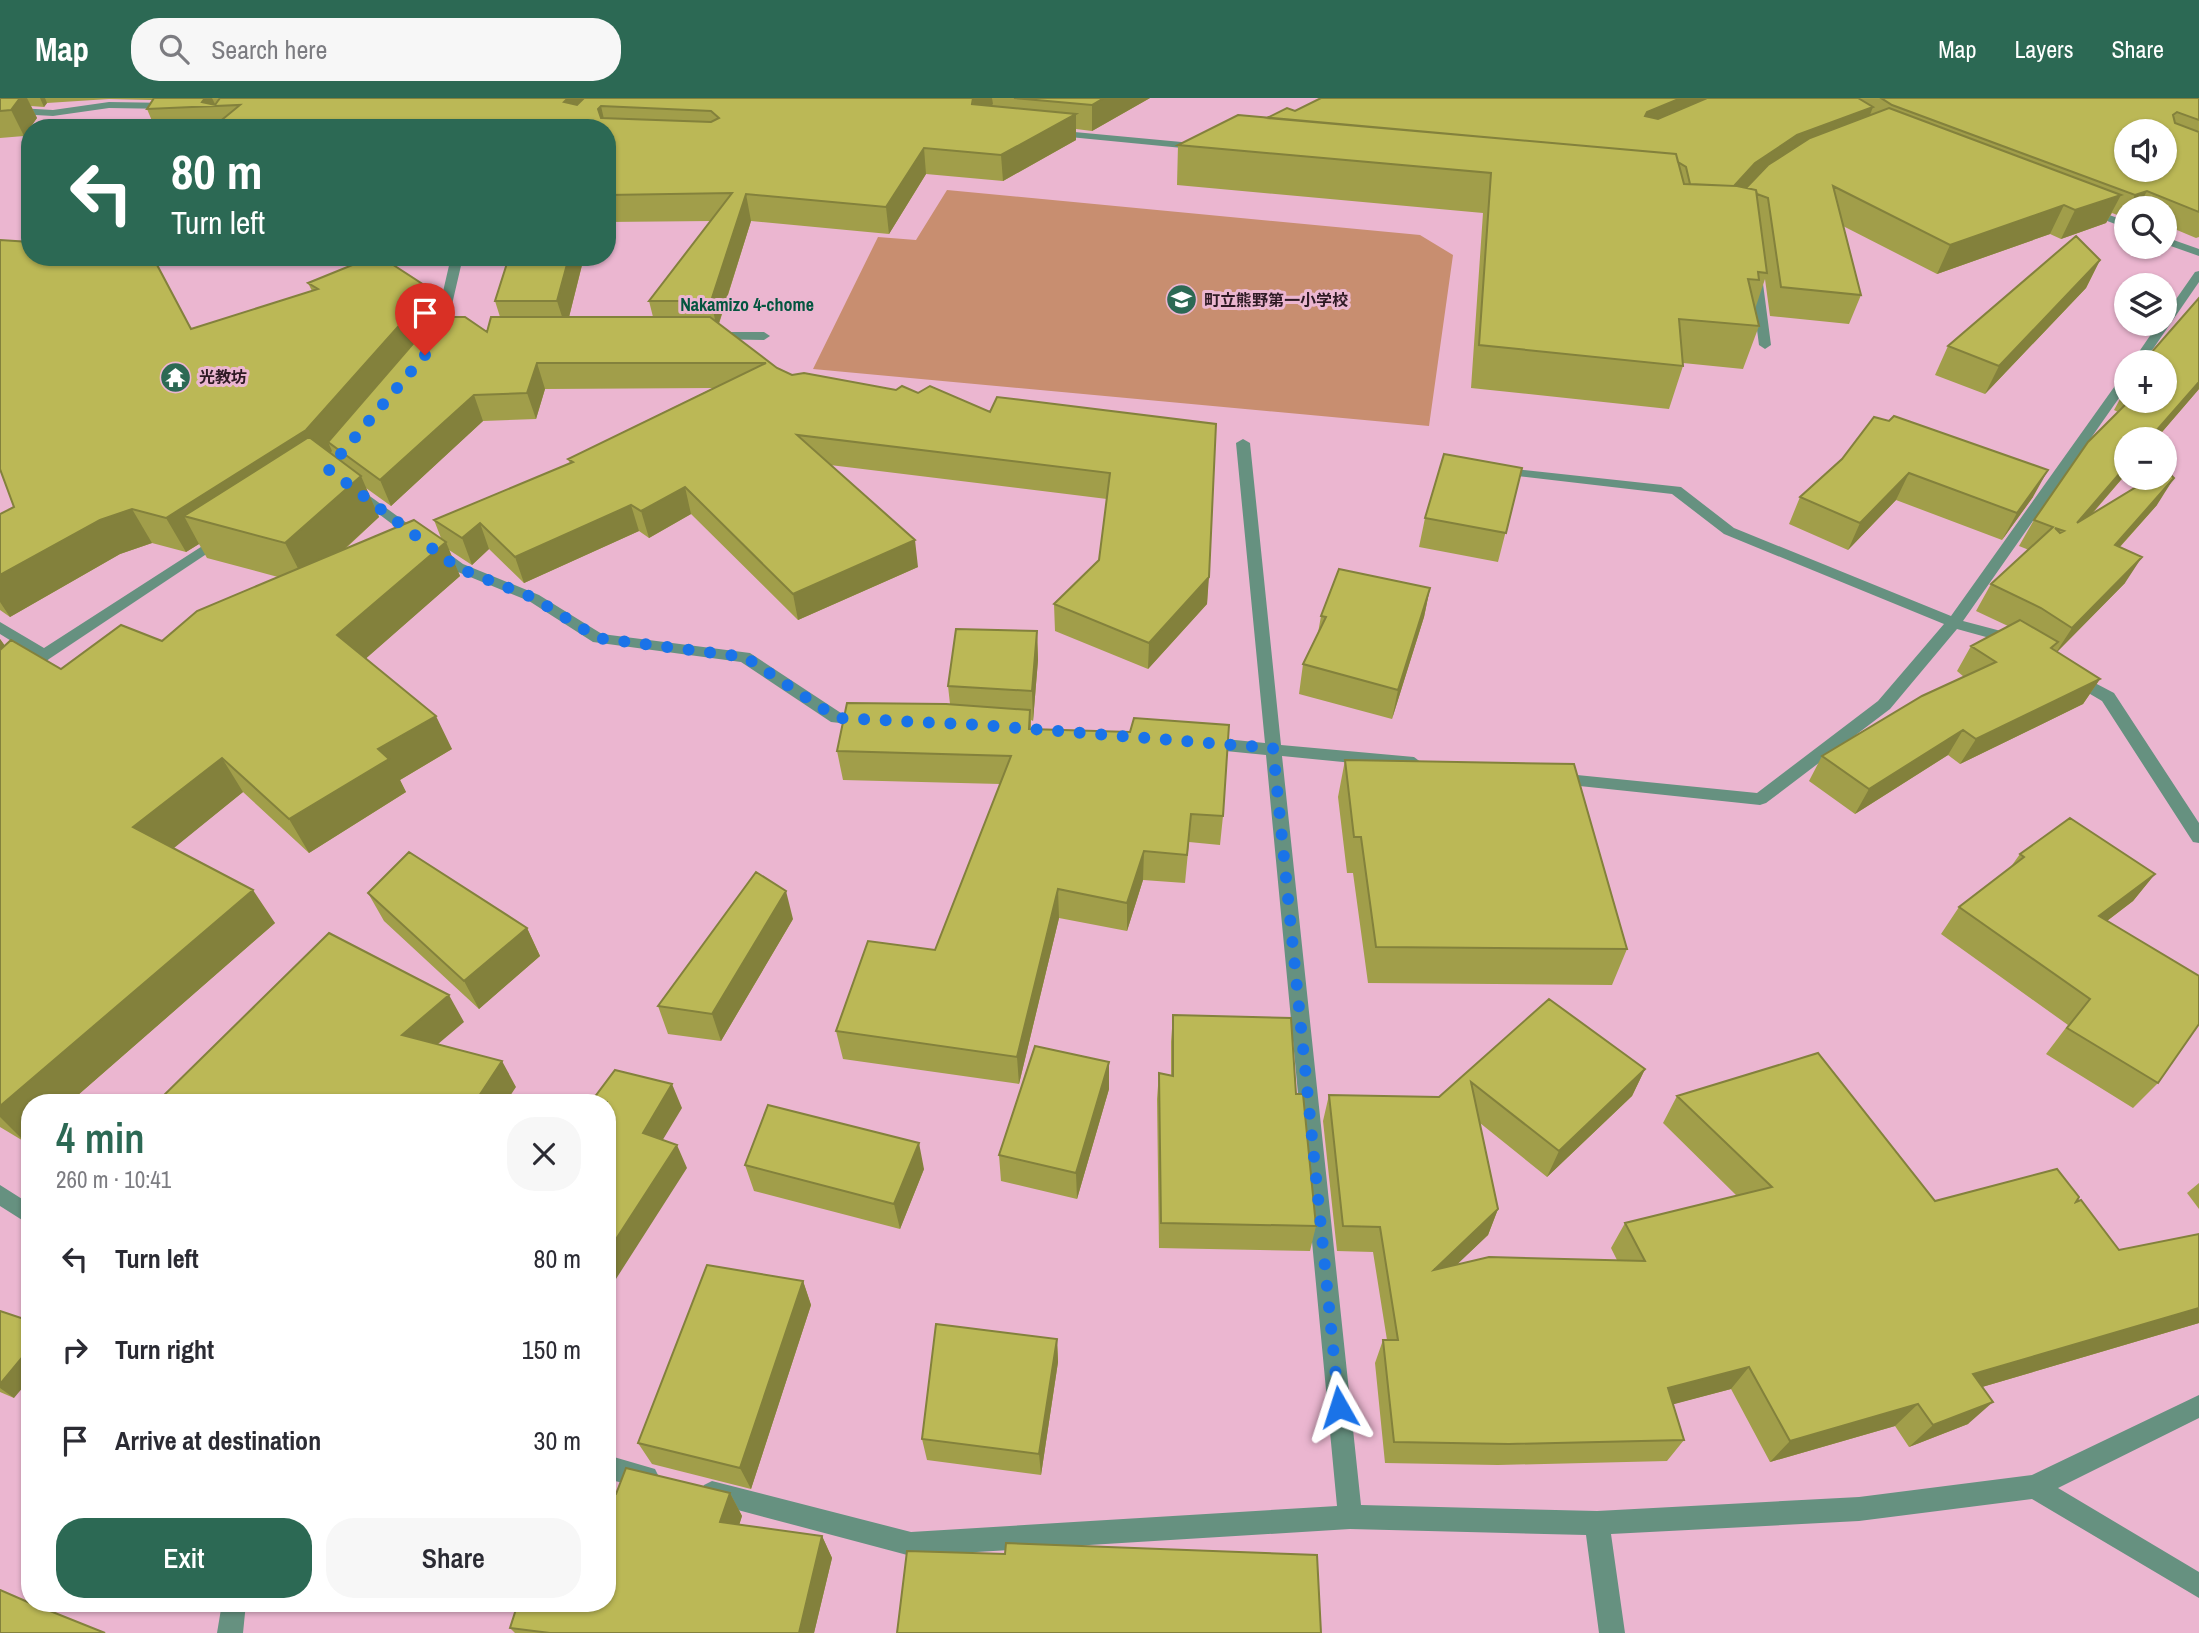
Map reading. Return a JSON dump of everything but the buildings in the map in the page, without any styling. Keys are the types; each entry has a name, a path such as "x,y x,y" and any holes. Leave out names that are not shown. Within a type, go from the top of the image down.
{"street":[{"path":"0,110 53,113 109,105 183,107"},
{"path":"1035,131 1215,148"},
{"path":"2074,205 2114,220"},
{"path":"2177,245 2199,253"},
{"path":"443,339 455,266"},
{"path":"1755,266 1765,345"},
{"path":"2146,350 2199,274"},
{"path":"697,336 764,336"},
{"path":"737,336 755,353"},
{"path":"1535,777 1760,799 1884,705 1954,623 2114,396"},
{"path":"1244,443 1350,1517"},
{"path":"1488,468 1676,490 1729,531 1954,623 2013,639 2025,647"},
{"path":"339,477 458,568 534,598 598,638 745,657 837,718 876,720"},
{"path":"0,692 44,655 237,528"},
{"path":"0,627 44,655"},
{"path":"2060,668 2108,697 2199,837"},
{"path":"1189,741 1425,765"},
{"path":"0,1194 21,1209"},
{"path":"616,1469 911,1544 1350,1517 1597,1523 1859,1508 2034,1487 2199,1406"},
{"path":"2034,1487 2199,1586"},
{"path":"1597,1523 1612,1633"},
{"path":"230,1633 232,1612"}],"shaded area":[{"path":"947,190 1420,235 1453,255 1429,426 813,369 878,237 916,240"}],"place":[{"name":"町立熊野第一小学校","path":"1181,300"},
{"name":"光教坊","path":"176,377"}],"district":[{"name":"Nakamizo 4-chome","path":"747,304"}],"route":[{"path":"425,355 328,469 458,568 534,598 598,638 745,657 837,718 981,725 1273,748 1339,1407"}]}
